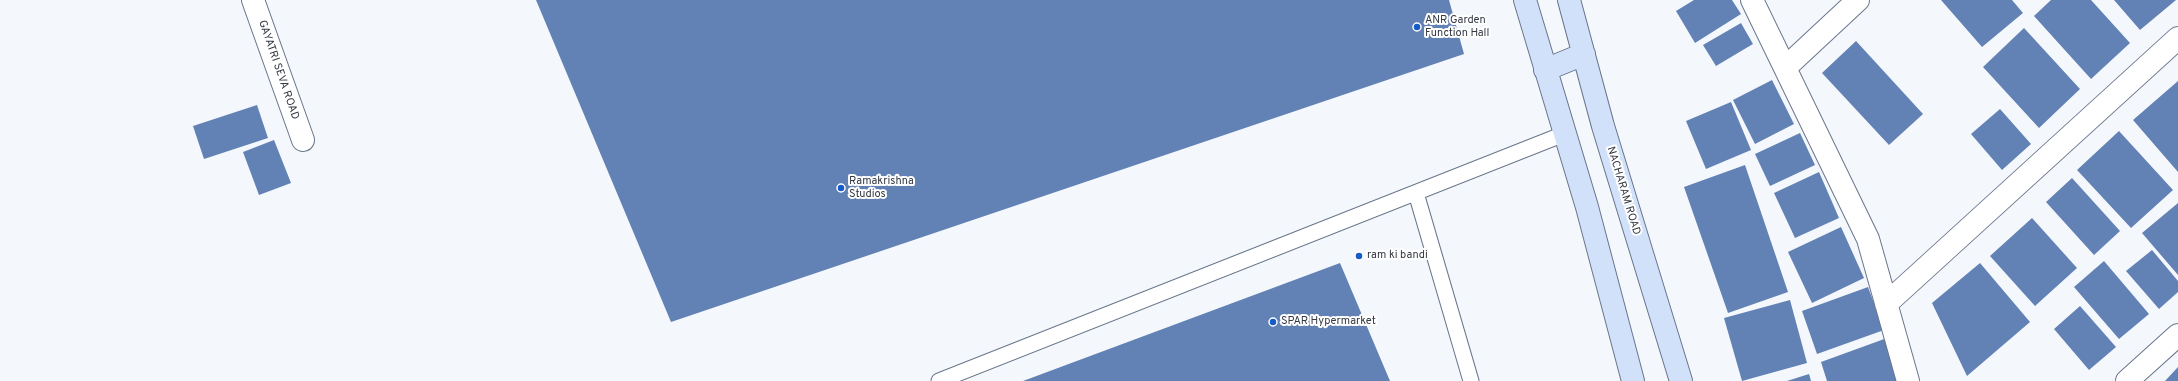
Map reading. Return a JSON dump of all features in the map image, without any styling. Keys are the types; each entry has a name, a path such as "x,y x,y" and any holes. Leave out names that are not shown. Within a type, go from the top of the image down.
{"main road":[{"path":"1525,0 1589,214 1634,381"},
{"name":"NACHARAM ROAD","path":"1569,0 1603,126 1681,381"},
{"path":"1545,70 1584,54"}],"street":[{"name":"GAYATRI SEVA ROAD","path":"253,0 303,140"},
{"path":"1752,0 1868,239 1908,381"},
{"path":"1785,68 1858,0"},
{"path":"1886,304 2178,38"},
{"path":"2127,381 2178,335"}],"lane":[{"path":"940,381 1564,134"},
{"path":"1416,193 1472,381"}],"building":[{"name":"Ramakrishna Studios","path":"536,0 1449,0 1464,54 671,322"},
{"path":"1694,0 1732,0 1741,14 1695,43 1676,11"},
{"path":"1941,0 2012,0 2023,13 1982,47"},
{"path":"2051,0 2091,0 2130,43 2091,79 2034,16"},
{"path":"2114,0 2176,0 2140,30"},
{"path":"1741,23 1753,44 1716,66 1703,45"},
{"path":"2024,28 2080,89 2039,128 1983,67"},
{"path":"1856,41 1923,114 1889,145 1822,73"},
{"path":"1772,80 1794,124 1755,144 1733,100"},
{"path":"2178,81 2178,172 2133,120"},
{"path":"1731,102 1751,150 1706,169 1686,121"},
{"path":"257,105 268,138 204,159 193,126"},
{"path":"2000,109 2031,144 2002,170 1971,134"},
{"path":"2119,131 2173,190 2131,228 2077,170"},
{"path":"1800,133 1815,165 1770,186 1755,154"},
{"path":"274,140 291,183 259,195 243,152"},
{"path":"1745,165 1788,292 1728,313 1684,187"},
{"path":"1819,172 1839,218 1795,238 1774,193"},
{"path":"2072,178 2120,231 2094,255 2046,202"},
{"path":"2178,203 2178,275 2142,233"},
{"path":"2032,218 2077,268 2035,306 1990,256"},
{"path":"1841,227 1864,278 1812,303 1788,252"},
{"path":"2152,250 2178,281 2178,292 2159,309 2126,271"},
{"path":"2104,261 2149,314 2119,339 2074,287"},
{"name":"SPAR Hypermarket","path":"1340,263 1390,381 1023,381"},
{"path":"1980,263 2030,322 1967,376 1932,303"},
{"path":"1868,287 1884,330 1817,354 1802,311"},
{"path":"1790,300 1807,363 1742,381 1724,318"},
{"path":"2080,306 2116,347 2089,370 2054,329"},
{"path":"1887,338 1901,381 1827,381 1821,362"},
{"path":"2178,367 2178,381 2165,381"},
{"path":"1809,374 1811,381 1787,381"}],"place":[{"name":"ANR Garden Function Hall","path":"1417,27"},
{"name":"Ramakrishna Studios","path":"841,188"},
{"name":"ram ki bandi","path":"1359,256"},
{"name":"SPAR Hypermarket","path":"1273,322"}]}
